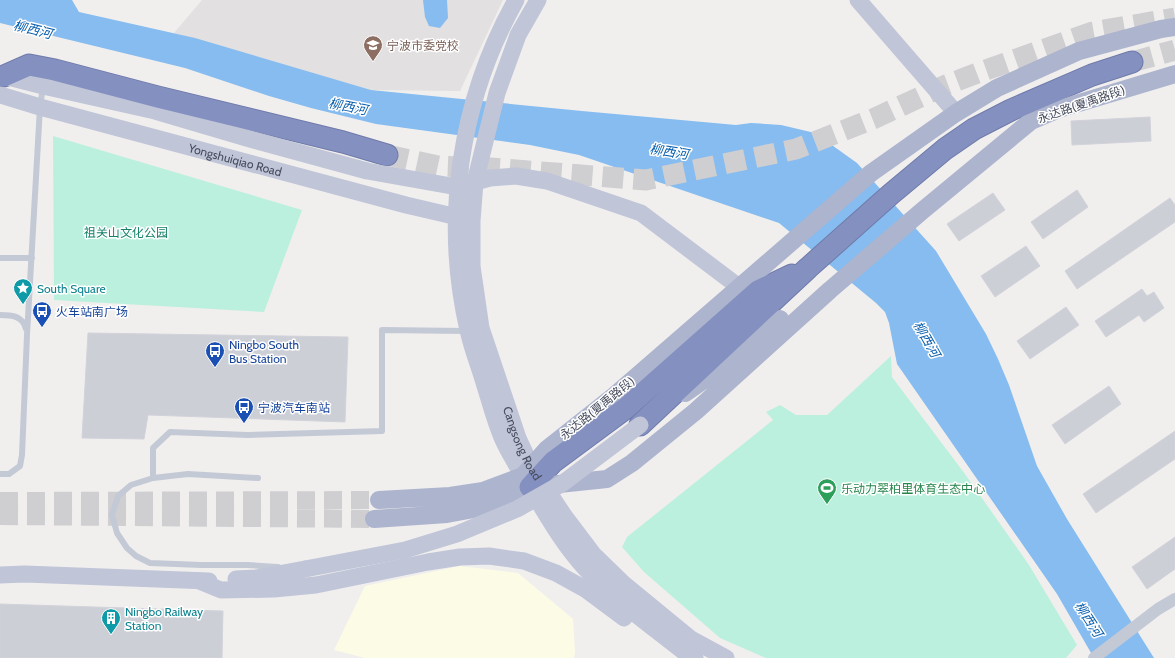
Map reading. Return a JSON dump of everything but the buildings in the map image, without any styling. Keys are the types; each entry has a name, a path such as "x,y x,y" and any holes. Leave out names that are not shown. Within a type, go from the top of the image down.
{"highway":[{"path":"640,424 808,268 891,194 945,149 974,129 1011,110 1092,74 1132,62"},
{"path":"1,80 29,65 55,70 387,154"},
{"path":"531,477 626,408 758,291 808,268"}],"main road":[{"name":"Cangsong Road","path":"516,0 503,23 475,94 463,148 457,187 464,219 481,328 531,477 557,533 584,567 614,596 683,651 695,658"},
{"name":"Cangsong Road","path":"538,0 518,36 497,93 475,182 464,219 457,262 468,331 504,442 531,477 565,517 593,554 624,584 691,639 726,658"},
{"path":"858,0 956,113 997,88 1079,51 1161,29 1175,27"},
{"name":"永达路(夏禹路段)","path":"379,500 450,496 483,491 531,477 607,479 632,463 696,411 825,287 916,209 1032,121 1059,109 1175,74"},
{"name":"Yongshuiqiao Road","path":"1,80 43,86 155,111 250,139 366,170 457,187"},
{"name":"Yongshuiqiao Road","path":"1,80 40,107 406,205 464,219"},
{"name":"永达路(夏禹路段)","path":"531,477 547,449 614,396 871,173 956,113"},
{"path":"457,187 490,178 516,176 547,181 641,213 739,287"},
{"path":"0,574 199,581 256,578 405,550 457,534 517,510 564,483 640,424 738,356 825,287"},
{"path":"374,519 447,514 490,506 531,477"},
{"path":"199,581 221,590 274,589 316,585 460,557 489,556 524,561 585,588 646,636 679,658"},
{"path":"0,565 25,574"}],"street":[{"path":"1094,658 1158,609 1175,599"}],"lane":[{"path":"0,474 9,474 20,466 22,455 27,335 40,107 43,86"},
{"path":"0,258 32,258"},
{"path":"0,315 10,315 19,318 25,324 27,335"},
{"path":"153,478 153,448 170,432 248,435 382,431 382,330 468,331"},
{"path":"258,478 188,474 153,478 131,485 118,496 112,515 117,533 136,556 150,563 201,566 247,565 305,569"}],"shaded area":[{"name":"宁波市委党校","path":"202,0 503,0 460,91 371,90 174,33"},
{"path":"460,566 518,573 573,619 574,658 365,658 334,650 365,586"}],"green space":[{"name":"祖关山文化公园","path":"53,136 302,210 264,312 54,300"},
{"name":"乐动力翠柏里体育生态中心","path":"891,356 892,377 965,474 1029,565 1077,645 1066,658 766,658 720,638 644,572 622,547 627,537 773,420 766,412 780,405 796,415 827,415"}],"water":[{"name":"柳西河","path":"0,0 72,0 79,12 195,38 371,90 736,125 751,123 781,125 815,133 857,163 936,251 986,334 998,359 1009,385 1037,466 1067,519 1154,658 1094,658 1057,594 897,364 889,323 885,312 779,223 579,155 530,145 376,124 269,96 185,68 0,23"},
{"path":"423,0 447,0 448,18 440,28 429,26 425,17"}],"tunnel":[{"path":"387,155 438,166 490,168 646,180 796,149 873,119 946,85 1093,32 1175,18"},
{"path":"1132,62 1175,50"},
{"path":"0,501 379,500"},
{"path":"0,516 374,519"}],"place":[{"name":"宁波市委党校","path":"373,62"},
{"name":"South Square","path":"23,305"},
{"name":"火车站南广场","path":"42,328"},
{"name":"Ningbo South Bus Station","path":"215,368"},
{"name":"宁波汽车南站","path":"244,424"},
{"name":"乐动力翠柏里体育生态中心","path":"827,505"},
{"name":"Ningbo Railway Station","path":"111,635"}]}
